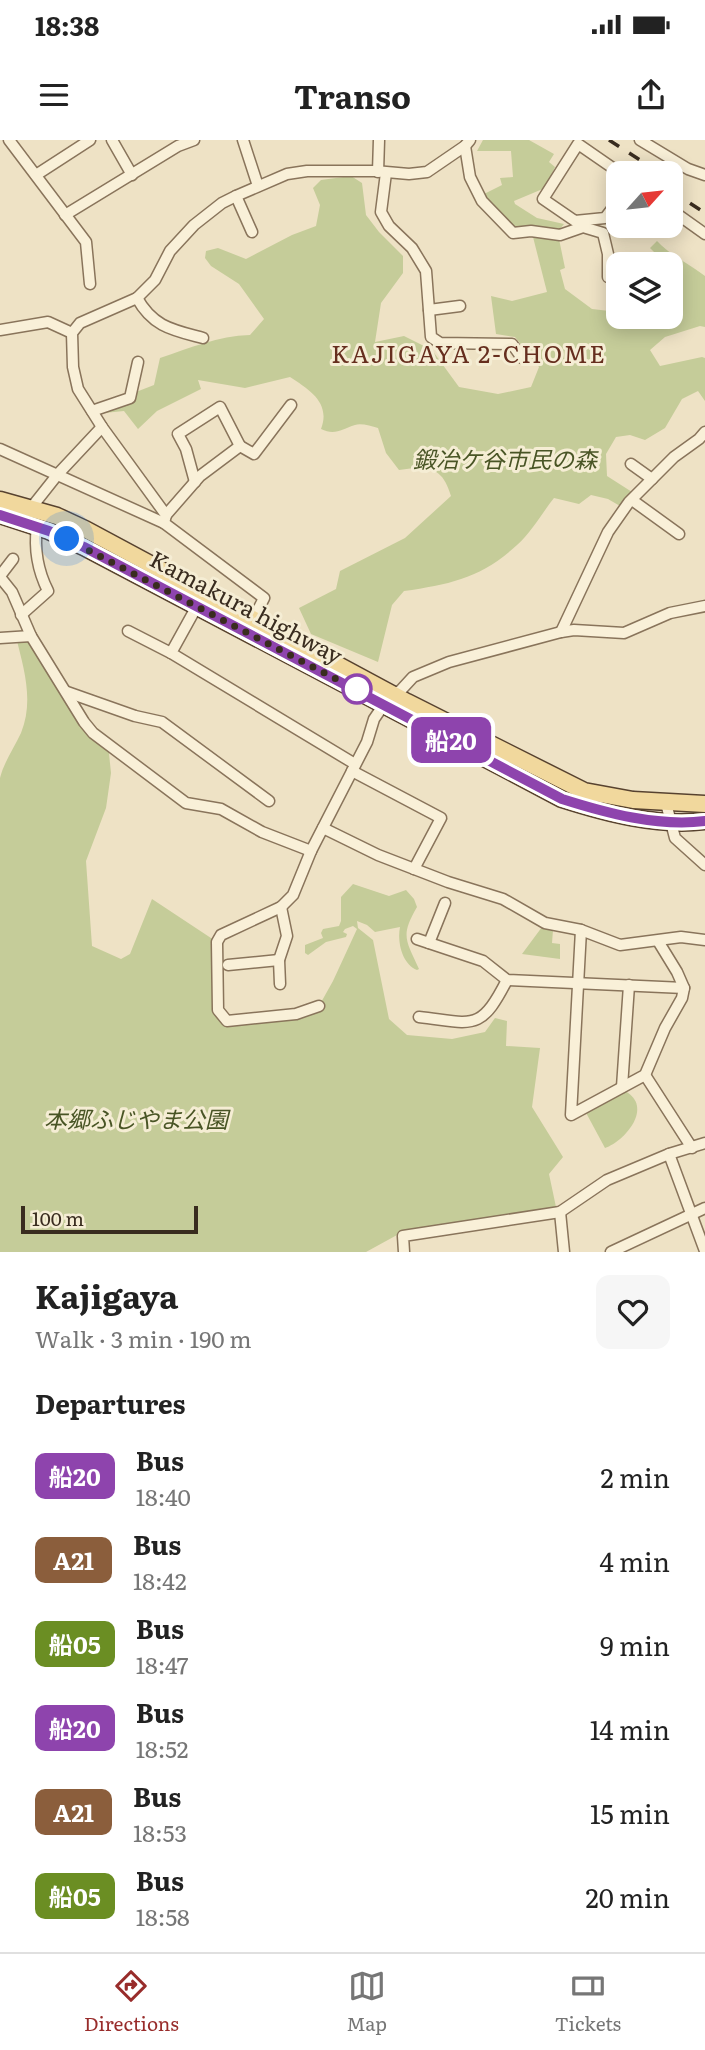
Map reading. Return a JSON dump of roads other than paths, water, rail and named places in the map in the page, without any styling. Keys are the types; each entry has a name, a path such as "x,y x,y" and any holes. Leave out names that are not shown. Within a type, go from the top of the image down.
{"main road":[{"name":"Kamakura highway","path":"0,500 32,508 85,529 253,620 562,799 608,812 670,822 705,821"},
{"name":"Kamakura highway","path":"0,515 84,547 197,606 584,791 666,803 705,804"}],"street":[{"path":"0,146 8,140 86,242 90,284"},
{"path":"36,175 90,140"},
{"path":"112,140 132,175"},
{"path":"65,215 132,175 177,143 194,140"},
{"path":"243,140 258,186"},
{"path":"379,140 382,172 381,212 389,226 412,248 426,271 431,337 440,343 512,344 522,358"},
{"path":"451,140 456,153"},
{"path":"640,140 688,169 705,175"},
{"path":"165,519 78,389 73,367 72,333 80,323 137,298 155,280 170,251 194,225 222,203 258,186 287,174 307,171 427,172 468,143"},
{"path":"468,143 470,177 482,201 513,233 531,231 560,235 583,227 603,233 608,252"},
{"path":"606,163 578,144 543,199 575,221 606,217"},
{"path":"236,197 252,232"},
{"path":"683,218 705,234"},
{"path":"137,298 145,312 165,327 203,338"},
{"path":"429,310 460,306"},
{"path":"0,330 48,322 72,333"},
{"path":"92,411 130,398 138,362"},
{"path":"195,482 186,449 178,434 220,407 240,446 254,454 290,405"},
{"path":"32,508 58,474 102,427"},
{"path":"561,632 608,532 652,479 705,432"},
{"path":"165,519 195,482 240,446"},
{"path":"0,449 165,519 264,598 253,620"},
{"path":"631,464 652,479"},
{"path":"632,500 679,534"},
{"path":"21,615 48,591 41,578 35,546 37,527"},
{"path":"13,559 0,576 12,592 31,636 93,733 186,803 221,809 262,832 310,851"},
{"path":"171,653 197,606"},
{"path":"319,1006 296,1014 227,1021 218,1010 217,942 221,935 281,907 293,895 310,851 367,742 374,719 389,699 412,677 432,668 561,632 575,630 624,633 670,613 705,606"},
{"path":"128,631 171,653 353,767 441,818 414,869"},
{"path":"0,638 31,636"},
{"path":"67,692 135,716 162,722 269,801"},
{"path":"666,803 675,838 705,865"},
{"path":"323,828 378,855 503,899 545,923 580,930 620,945 681,937 705,940"},
{"path":"429,943 445,903"},
{"path":"281,907 287,936 279,960 281,984"},
{"path":"580,930 571,1115 645,1075 665,1028 682,998 684,988 658,941"},
{"path":"417,939 483,961 507,980 684,988"},
{"path":"228,965 279,960"},
{"path":"419,1017 471,1022 486,1016 507,980"},
{"path":"622,1087 629,985"},
{"path":"645,1075 692,1148"},
{"path":"404,1252 403,1236 560,1212 607,1180 669,1154 705,1143"},
{"path":"669,1154 705,1251"},
{"path":"611,1252 632,1248 705,1208"},
{"path":"560,1212 564,1252"}],"railway":[{"path":"609,140 641,161"},
{"path":"683,199 705,213"}],"district":[{"name":"KAJIGAYA 2-CHOME","path":"469,352"}],"park label":[{"name":"鍛冶ケ谷市民の森","path":"505,458"},
{"name":"本郷ふじやま公園","path":"136,1118"}]}
